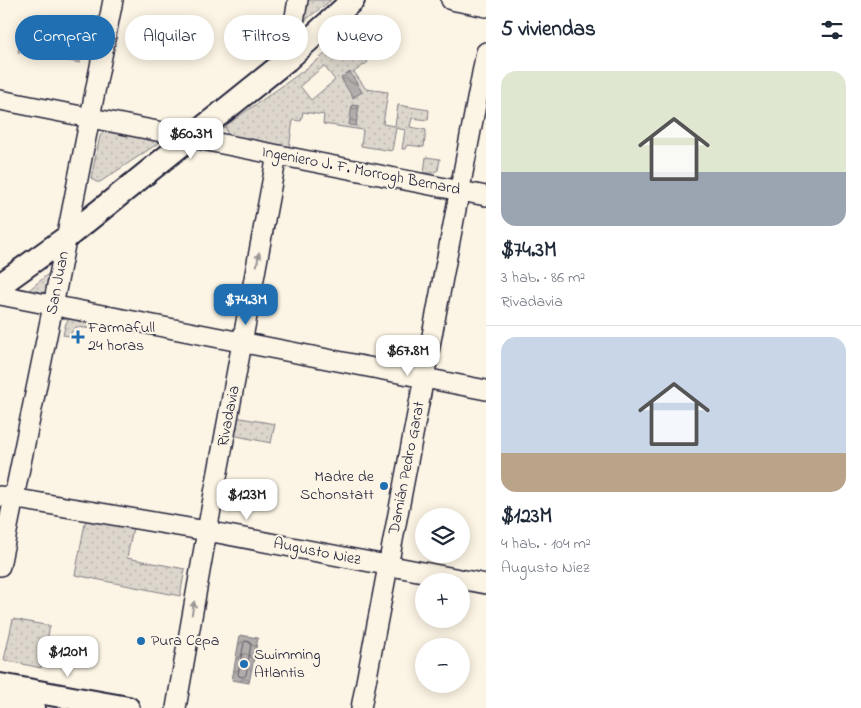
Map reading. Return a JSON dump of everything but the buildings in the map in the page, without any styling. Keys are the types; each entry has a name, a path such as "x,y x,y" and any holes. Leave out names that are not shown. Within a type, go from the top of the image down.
{"main road":[{"path":"308,41 353,0"},
{"path":"0,285 67,237 287,60"},
{"path":"0,684 128,708"},
{"path":"0,702 34,708"}],"street":[{"name":"San Juan","path":"0,566 7,497 54,306 113,0"},
{"path":"295,15 298,0"},
{"path":"450,0 486,7"},
{"name":"Damián Pedro Garat","path":"361,708 486,52"},
{"name":"Ingeniero J. F. Morrogh Bernard","path":"0,100 486,196"},
{"name":"Rivadavia","path":"176,708 277,155"},
{"path":"0,295 486,390"},
{"name":"Augusto Niez","path":"7,497 207,531 486,584"}],"shaded area":[{"path":"307,0 331,0 308,18 308,15 304,15"},
{"path":"63,60 81,60 80,63"},
{"path":"318,60 367,60 368,62 354,72 366,89 388,92 383,124 395,126 398,105 429,110 428,120 412,118 410,127 426,130 424,147 407,145 405,149 402,149 405,130 396,128 392,151 361,146 363,130 323,124 324,115 303,112 301,121 293,120 289,149 228,136 225,126","holes":["324,66 335,80 311,100 300,86"]},
{"path":"105,130 163,140 100,182 96,182 91,178 100,136"},
{"path":"426,157 440,159 438,170 432,173 424,173"},
{"path":"60,264 54,295 29,290"},
{"path":"69,319 95,323 94,329 76,327 70,336 63,335"},
{"path":"235,417 275,424 271,443 232,435"},
{"path":"86,518 133,527 127,558 185,569 180,596 75,575"},
{"path":"13,619 50,626 41,668 4,660"}],"water":[{"path":"350,72 362,92 353,98 341,78"},
{"path":"352,105 359,106 356,126 349,125"},
{"path":"240,635 258,638 249,683 232,680"}],"place":[{"name":"Farmafull 24 horas","path":"78,337"},
{"name":"Madre de Schonstatt","path":"384,486"},
{"name":"Pura Cepa","path":"141,641"},
{"name":"Swimming Atlantis","path":"244,664"}]}
